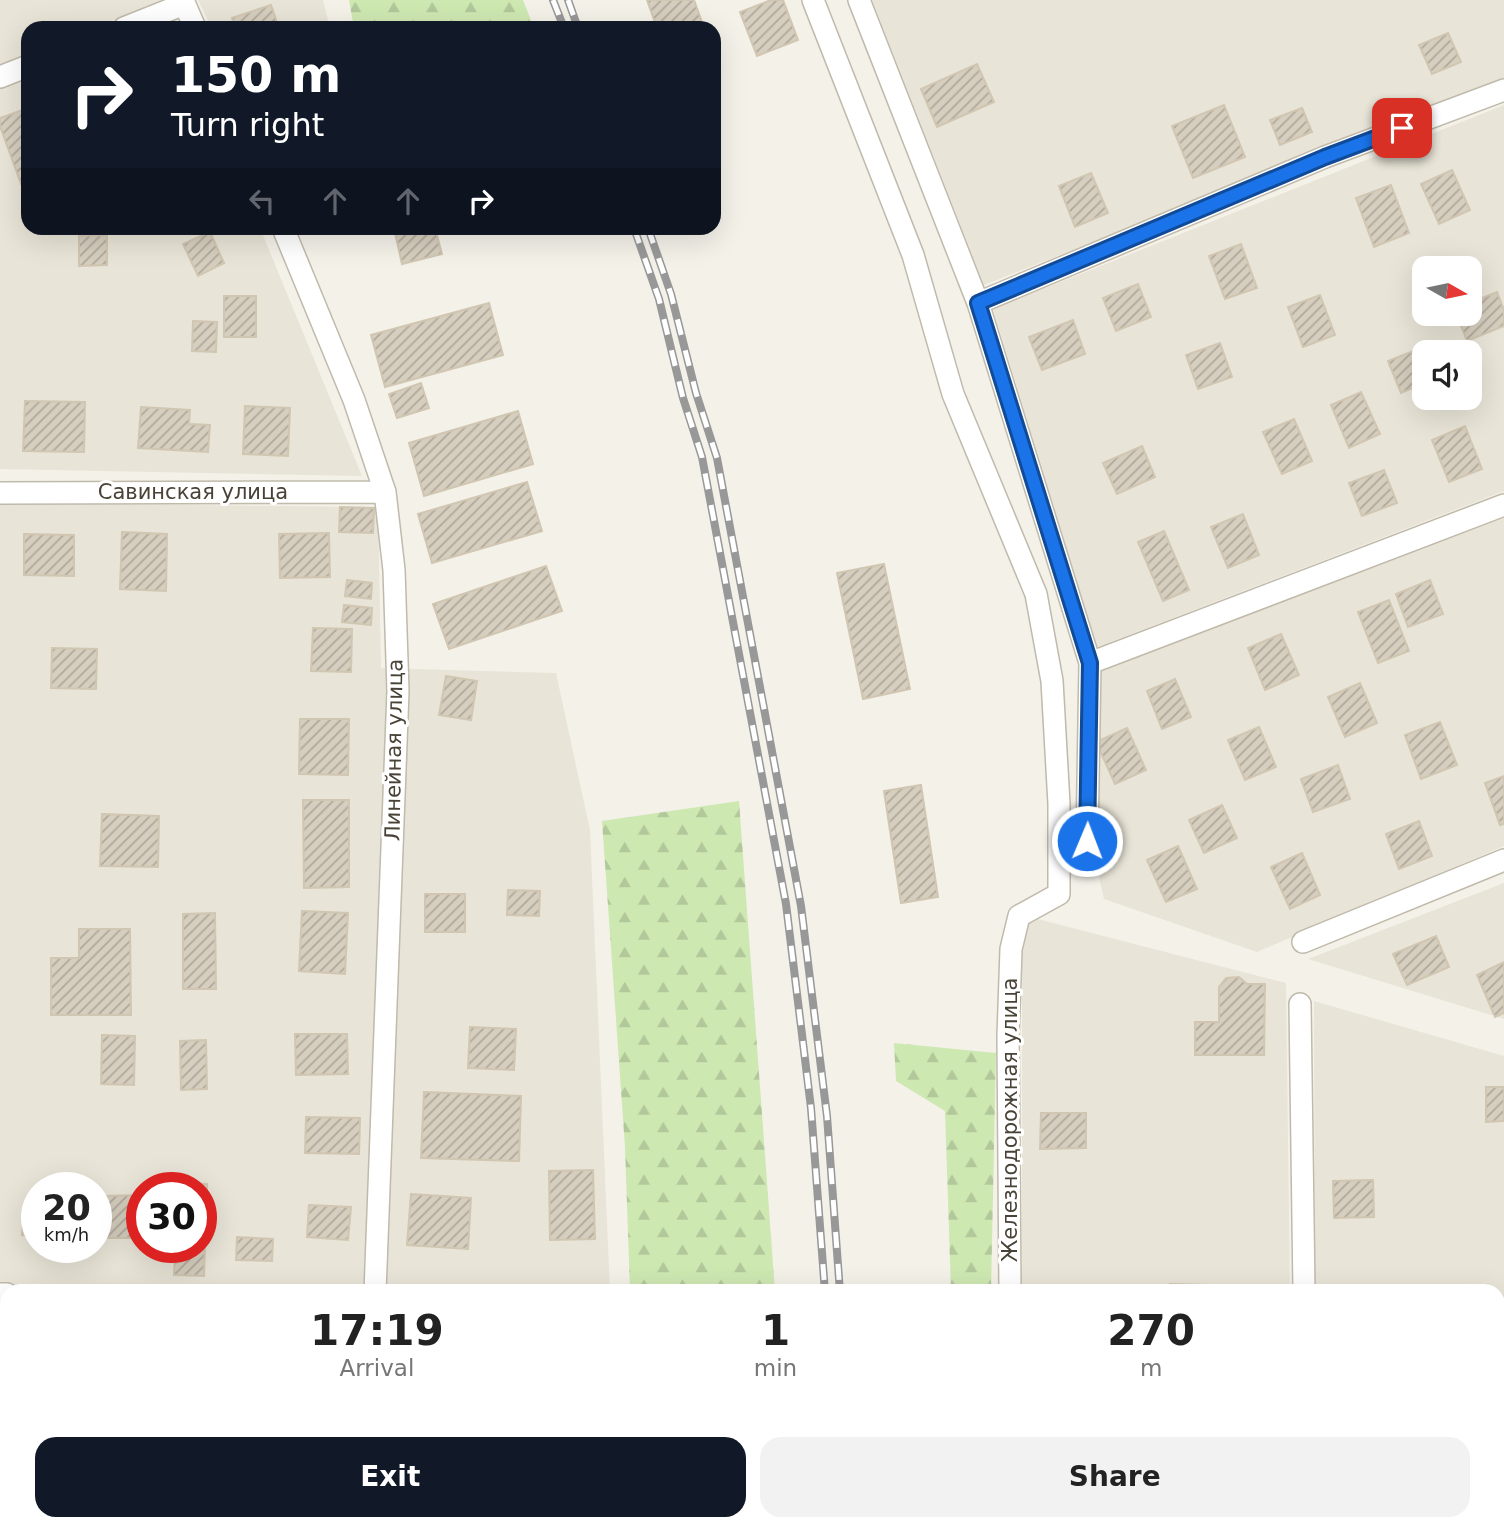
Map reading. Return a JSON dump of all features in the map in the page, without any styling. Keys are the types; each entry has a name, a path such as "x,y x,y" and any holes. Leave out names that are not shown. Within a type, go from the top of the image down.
{"street":[{"name":"Железнодорожная улица","path":"813,0 913,256 953,394 1036,594 1052,681 1059,804 1059,894 1019,916 1011,949 1010,1284"},
{"path":"859,0 978,303 1090,663 1087,841"},
{"path":"140,21 183,2 192,21"},
{"path":"0,77 21,69"},
{"path":"978,303 1325,157 1504,90"},
{"name":"Линейная улица","path":"286,235 354,400 385,492 394,570 398,691 375,1284"},
{"name":"Савинская улица","path":"0,493 385,492"},
{"path":"1090,663 1504,505"},
{"path":"1303,942 1504,860"},
{"path":"1300,1004 1304,1284"}],"shaded area":[{"path":"0,0 164,0 111,21 21,21 21,57 0,65"},
{"path":"198,0 323,0 328,21 208,21"},
{"path":"872,0 1504,0 1504,80 984,285"},
{"path":"21,79 21,235 263,235 362,476 0,469 0,87"},
{"path":"1504,105 1504,491 1097,647 993,309"},
{"path":"0,503 378,507 381,668 556,673 590,830 610,1284 0,1284"},
{"path":"1504,518 1504,846 1257,952 1104,899 1091,842 1094,671"},
{"path":"1504,883 1504,1019 1308,959"},
{"path":"1022,915 1286,983 1290,1284 1022,1284"},
{"path":"1314,1001 1504,1056 1504,1284 1315,1284"}],"green space":[{"path":"349,0 523,0 531,21 353,21"},
{"path":"739,801 774,1284 630,1284 625,1147 602,821"},
{"path":"894,1043 996,1053 991,1284 951,1284 945,1111 896,1081"}],"building":[{"path":"647,0 694,0 702,21 654,21"},
{"path":"771,0 783,0 798,40 757,56 740,12"},
{"path":"271,5 277,21 233,21 232,18"},
{"path":"1448,33 1461,62 1432,74 1419,45"},
{"path":"977,64 994,102 937,127 921,89"},
{"path":"1224,105 1245,157 1193,178 1172,126"},
{"path":"1302,108 1312,132 1280,145 1270,120"},
{"path":"21,110 21,184 0,126 0,118"},
{"path":"1452,170 1470,210 1439,224 1421,184"},
{"path":"1091,173 1108,213 1075,227 1059,186"},
{"path":"1391,185 1409,233 1374,247 1356,198"},
{"path":"107,235 107,265 79,266 79,236"},
{"path":"203,235 211,235 224,263 198,276 183,244"},
{"path":"396,235 437,235 442,254 402,264"},
{"path":"1241,244 1257,288 1225,299 1209,256"},
{"path":"1138,284 1151,317 1116,331 1103,298"},
{"path":"1497,292 1504,310 1504,326 1467,340 1461,326 1482,326 1482,298"},
{"path":"1320,295 1335,335 1303,347 1288,307"},
{"path":"224,296 256,296 256,337 224,337"},
{"path":"489,303 503,355 385,387 371,335"},
{"path":"1073,320 1085,354 1042,370 1029,337"},
{"path":"193,321 217,322 216,352 192,351"},
{"path":"1220,343 1232,377 1198,389 1186,355"},
{"path":"1412,352 1412,388 1401,393 1388,361"},
{"path":"421,383 429,408 397,418 389,394"},
{"path":"1361,392 1380,434 1349,448 1331,405"},
{"path":"25,401 85,402 84,452 23,451"},
{"path":"245,406 290,408 288,456 243,454"},
{"path":"141,407 190,410 189,424 210,425 208,452 138,448"},
{"path":"518,411 533,464 424,496 409,443"},
{"path":"1294,419 1312,461 1282,474 1263,432"},
{"path":"1465,426 1482,469 1449,482 1432,440"},
{"path":"1142,446 1155,477 1117,494 1103,463"},
{"path":"1384,470 1397,503 1362,516 1349,483"},
{"path":"527,482 542,531 432,563 418,514"},
{"path":"340,507 374,508 373,533 339,532"},
{"path":"1243,514 1259,555 1228,568 1211,527"},
{"path":"1164,531 1189,590 1163,601 1138,542"},
{"path":"122,532 167,534 166,591 120,589"},
{"path":"329,533 330,577 280,578 279,534"},
{"path":"24,534 74,535 74,576 24,575"},
{"path":"884,564 910,689 863,699 837,573"},
{"path":"546,566 562,611 449,649 433,604"},
{"path":"347,580 372,583 371,599 345,596"},
{"path":"1430,580 1443,614 1408,627 1396,594"},
{"path":"1389,600 1409,651 1378,663 1358,612"},
{"path":"344,605 372,608 371,625 342,622"},
{"path":"313,628 352,629 351,672 311,671"},
{"path":"1281,634 1299,675 1265,690 1248,648"},
{"path":"52,648 97,649 96,689 51,688"},
{"path":"446,676 477,681 471,720 439,715"},
{"path":"1175,679 1191,717 1162,729 1147,691"},
{"path":"1360,683 1377,723 1345,737 1328,697"},
{"path":"300,719 349,719 348,775 299,774"},
{"path":"1440,722 1457,765 1421,779 1405,735"},
{"path":"1259,727 1276,767 1245,780 1228,740"},
{"path":"1127,728 1146,770 1115,784 1096,742"},
{"path":"1338,765 1350,799 1313,812 1301,779"},
{"path":"1504,776 1504,824 1500,825 1485,783"},
{"path":"921,785 938,897 901,903 884,791"},
{"path":"303,800 349,800 349,887 304,888"},
{"path":"1222,805 1237,838 1204,853 1189,820"},
{"path":"102,814 159,816 158,867 100,866"},
{"path":"1419,821 1432,856 1399,869 1386,834"},
{"path":"1178,846 1197,889 1166,902 1147,860"},
{"path":"1302,853 1320,895 1290,909 1271,867"},
{"path":"508,890 540,891 539,916 507,915"},
{"path":"425,894 465,894 465,932 425,932"},
{"path":"302,911 348,913 345,974 299,971"},
{"path":"215,913 216,989 183,989 183,914"},
{"path":"79,929 130,929 131,1015 51,1015 51,958 79,958"},
{"path":"1436,936 1449,967 1407,985 1393,954"},
{"path":"1504,962 1504,1013 1495,1017 1477,975"},
{"path":"1239,977 1247,984 1265,984 1264,1055 1195,1055 1195,1022 1219,1022 1219,987 1226,978"},
{"path":"470,1027 516,1029 514,1070 468,1068"},
{"path":"295,1034 347,1034 348,1074 296,1075"},
{"path":"102,1035 135,1036 134,1085 101,1084"},
{"path":"206,1040 207,1089 181,1090 180,1041"},
{"path":"1486,1087 1504,1087 1504,1121 1486,1122"},
{"path":"424,1092 521,1096 519,1161 421,1158"},
{"path":"1041,1113 1086,1113 1086,1148 1040,1149"},
{"path":"306,1117 360,1118 359,1154 305,1153"},
{"path":"593,1170 595,1239 550,1240 549,1171"},
{"path":"1373,1180 1374,1217 1334,1218 1333,1181"},
{"path":"411,1194 471,1198 468,1249 407,1245"},
{"path":"126,1195 126,1238 112,1238 112,1196"},
{"path":"309,1205 351,1207 348,1240 307,1237"},
{"path":"237,1237 273,1239 272,1261 236,1260"},
{"path":"174,1263 204,1263 204,1276 174,1275"}],"railway":[{"path":"553,0 561,21"},
{"path":"568,0 576,21"},
{"path":"636,235 659,299 683,398 702,457 786,904 811,1108 824,1284"},
{"path":"650,235 671,294 696,393 717,458 801,906 827,1116 839,1284"}],"route":[{"path":"1087,841 1090,663 978,303 1325,157 1402,128"}]}
